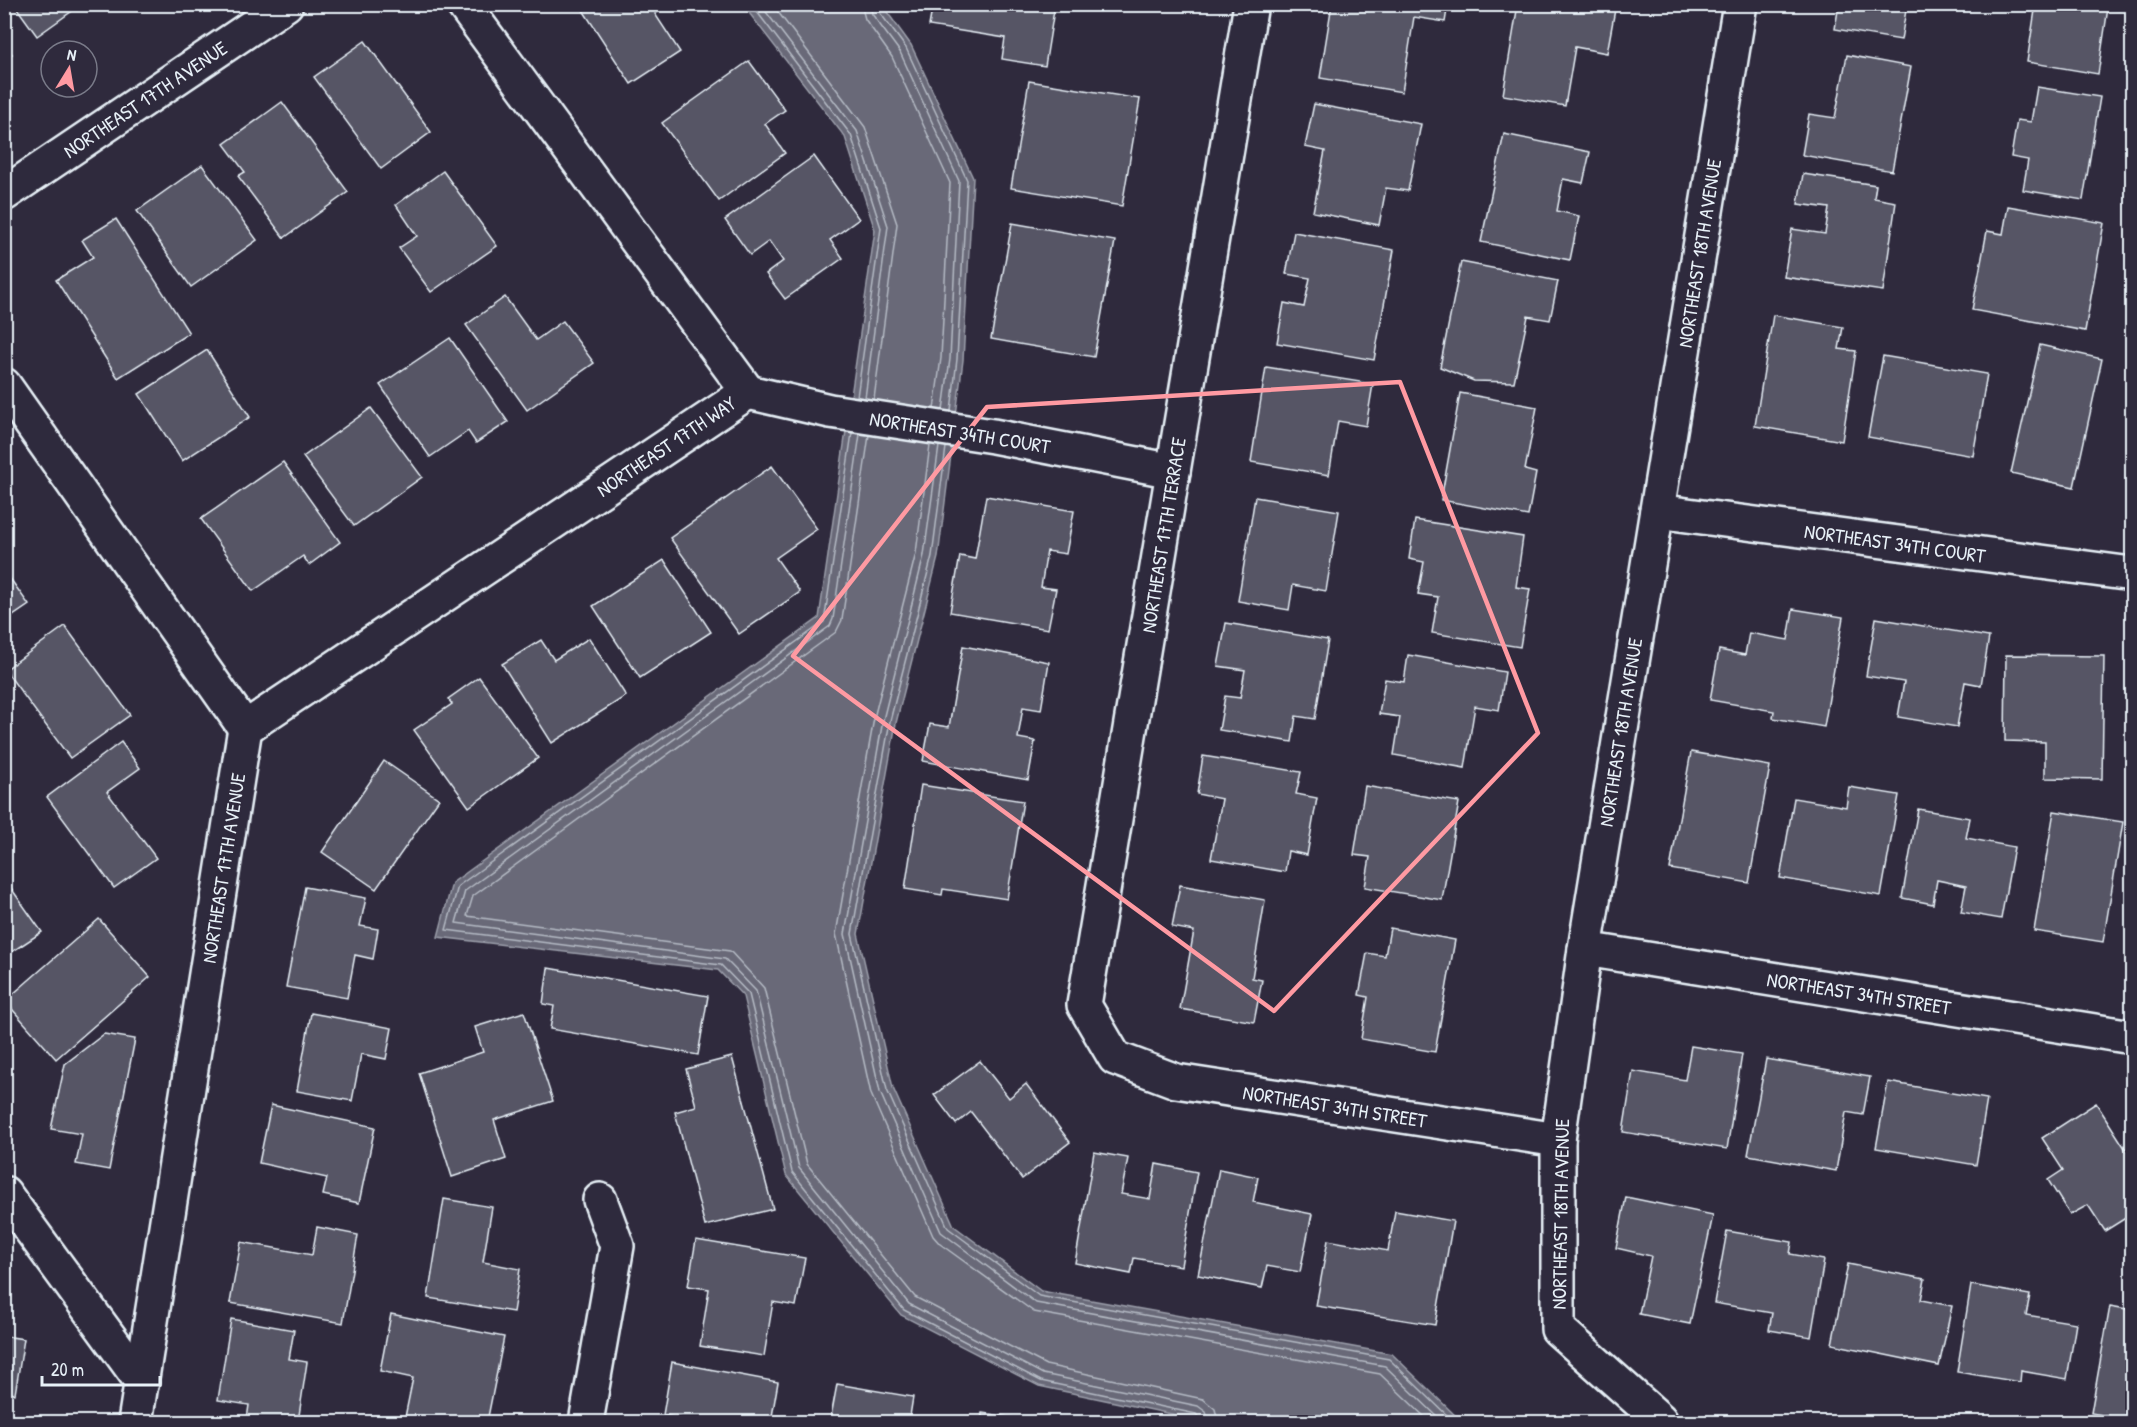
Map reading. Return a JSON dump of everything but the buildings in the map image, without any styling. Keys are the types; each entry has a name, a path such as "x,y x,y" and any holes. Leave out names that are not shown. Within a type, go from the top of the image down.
{"street":[{"name":"NORTHEAST 17TH AVENUE","path":"4,194 286,4"},
{"name":"NORTHEAST 17TH WAY","path":"245,728 748,392 463,4"},
{"name":"NORTHEAST 17TH TERRACE","path":"1115,1058 1084,1005 1251,4"},
{"name":"NORTHEAST 18TH AVENUE","path":"1665,1422 1558,1329 1558,1140 1585,949 1740,4"},
{"path":"4,385 245,728"},
{"name":"NORTHEAST 34TH COURT","path":"748,392 830,411 993,436 1173,471"},
{"name":"NORTHEAST 34TH COURT","path":"1657,511 2133,574"},
{"name":"NORTHEAST 17TH AVENUE","path":"135,1422 245,728"},
{"name":"NORTHEAST 34TH STREET","path":"1585,949 2133,1037"},
{"name":"NORTHEAST 34TH STREET","path":"1115,1058 1176,1081 1558,1140"},
{"path":"4,1193 141,1382"},
{"path":"586,1422 617,1246 600,1200"}],"highlighted area":[{"path":"1400,382 1538,733 1274,1011 793,656 987,407"}],"water":[{"path":"743,5 882,5 911,45 973,178 963,360 938,557 896,723 858,934 893,1088 954,1226 1041,1291 1392,1354 1462,1422 1209,1422 1039,1386 901,1315 786,1175 743,996 718,970 438,937 452,883 819,618 875,230 845,137"}]}
